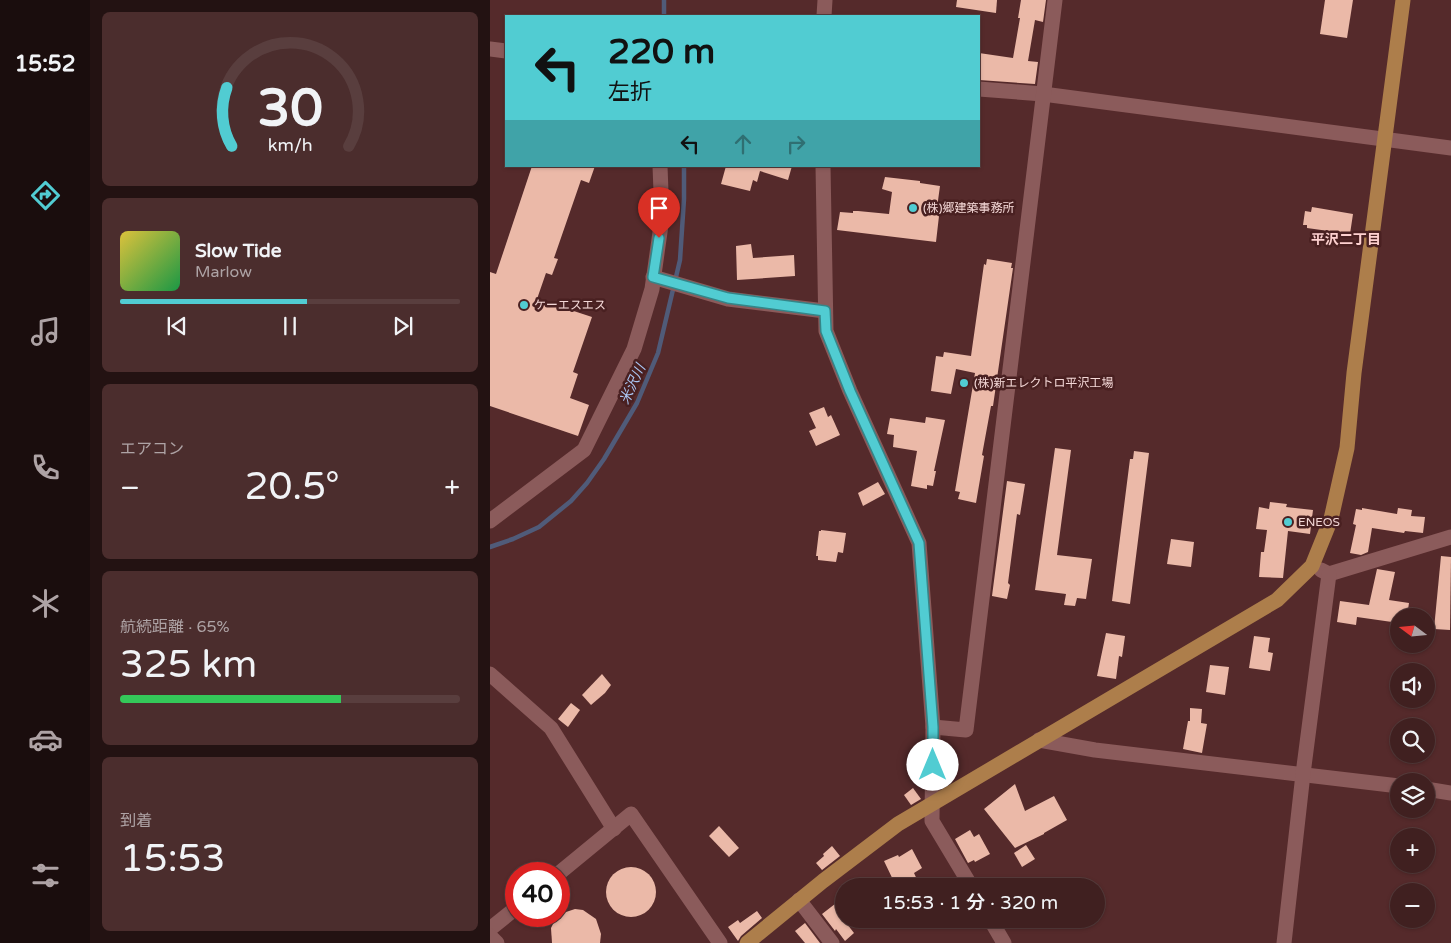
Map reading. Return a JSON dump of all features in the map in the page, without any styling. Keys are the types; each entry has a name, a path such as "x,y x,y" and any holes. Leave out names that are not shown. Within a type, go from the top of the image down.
{"main road":[{"path":"747,943 799,900 898,824 1277,600 1312,566 1331,518 1347,448 1354,373 1403,0"}],"street":[{"path":"824,15 825,0"},
{"path":"933,727 966,730 1055,0"},
{"path":"490,49 505,51"},
{"path":"980,88 1043,94 1451,148"},
{"path":"490,522 584,450 634,349 652,289 662,218 660,167"},
{"path":"823,167 826,331 850,391 919,543 933,727 932,821 965,878"},
{"path":"653,277 728,298 825,311"},
{"path":"1312,566 1329,574 1451,537"},
{"path":"1284,943 1329,574"},
{"path":"490,674 551,728 614,829"},
{"path":"1039,740 1095,750 1390,785"},
{"path":"1435,791 1451,793"},
{"path":"570,864 631,814 720,943"},
{"path":"799,900 832,943"},
{"path":"490,929 505,917"},
{"path":"995,928 1004,943"},
{"path":"490,936 497,943"}],"building":[{"path":"957,0 997,0 996,13 956,7"},
{"path":"1021,0 1046,0 1043,22 1035,20 1028,61 1038,62 1035,84 980,80 980,53 1013,58 1020,18 1018,18"},
{"path":"1325,0 1353,0 1347,38 1320,34"},
{"name":"ケーエスエス","path":"532,167 595,167 589,183 581,180 554,258 558,259 552,275 546,273 537,299 592,317 573,372 578,374 570,398 589,405 578,436 490,406 490,272 496,274"},
{"path":"726,167 792,167 788,180 760,171 757,182 753,180 750,191 721,184"},
{"name":"(株)郷建築事務所","path":"885,177 920,181 920,183 940,186 936,215 939,216 936,242 837,230 840,212 853,213 853,211 858,211 889,214 892,192 882,189"},
{"path":"1312,207 1353,214 1350,234 1307,228 1307,225 1303,225 1305,211 1311,212"},
{"path":"751,244 753,258 794,255 795,276 737,280 736,246"},
{"path":"987,259 1012,263 1011,268 1013,268 993,406 991,406 982,455 984,456 976,503 958,499 960,492 955,491 975,373 956,369 951,394 931,391 936,356 943,357 944,352 971,356 984,264 986,265"},
{"path":"824,407 828,417 831,415 840,435 816,446 809,431 816,428 809,413"},
{"path":"926,417 945,420 934,471 936,471 933,486 927,485 927,489 911,486 917,451 893,447 894,435 887,434 890,418 925,423"},
{"path":"1055,448 1071,450 1057,555 1092,559 1086,599 1077,598 1075,606 1064,605 1066,594 1035,590"},
{"path":"1134,451 1149,453 1130,604 1112,601 1130,459 1133,459"},
{"path":"1007,481 1025,484 1020,515 1017,514 1007,599 992,596"},
{"path":"878,482 885,494 863,506 858,493"},
{"path":"1270,502 1287,504 1286,507 1313,510 1310,534 1288,531 1283,578 1259,577 1261,552 1264,552 1267,530 1256,529 1259,507 1269,509"},
{"path":"1362,508 1397,514 1398,508 1412,510 1411,516 1425,517 1423,533 1405,531 1404,533 1372,528 1368,552 1361,555 1350,553 1356,525 1353,524 1356,509 1362,510"},
{"path":"819,531 846,533 843,553 838,552 836,562 818,560 818,556 816,556"},
{"path":"1171,539 1194,542 1191,567 1167,564"},
{"path":"1441,556 1451,557 1450,630 1435,629"},
{"path":"1377,569 1395,572 1389,600 1409,603 1408,608 1390,608 1390,622 1357,617 1356,625 1337,622 1340,601 1369,605"},
{"path":"1106,633 1125,636 1122,657 1119,656 1116,679 1097,676"},
{"path":"1254,636 1270,638 1268,652 1273,653 1270,671 1249,668"},
{"path":"1210,665 1229,667 1225,695 1206,692"},
{"path":"602,674 611,685 591,705 582,695"},
{"path":"571,703 580,710 568,727 558,719"},
{"path":"1190,708 1202,709 1201,723 1207,724 1202,753 1183,749 1188,721 1190,721"},
{"path":"1015,784 1025,811 1054,796 1067,820 1015,848 984,809"},
{"path":"913,788 921,799 911,805 904,795"},
{"path":"719,826 739,848 729,857 709,836"},
{"path":"970,830 974,837 979,834 990,854 975,862 974,860 968,863 955,839"},
{"path":"1026,845 1035,859 1022,867 1014,853"},
{"path":"832,846 840,856 822,870 816,863"},
{"path":"912,849 922,868 914,873 916,878 892,878 884,861 898,855 899,857"},
{"path":"626,867 636,867 649,874 656,887 656,897 649,910 636,917 626,917 617,913 610,906 606,897 606,887 610,878 617,871"},
{"path":"835,904 835,928 850,928 854,933 845,941 822,914"},
{"path":"583,910 596,919 601,934 600,943 552,943 552,927 570,927 570,911"},
{"path":"757,911 762,918 741,936 738,941 728,927 738,920 740,923"},
{"path":"805,923 820,943 805,943 795,931"}],"waterway":[{"name":"米沢川","path":"664,0 664,15"},
{"name":"米沢川","path":"490,547 539,527 571,501 604,459 637,403 658,353 680,260 684,167"}],"place":[{"name":"(株)郷建築事務所","path":"913,208"},
{"name":"ケーエスエス","path":"524,305"},
{"name":"(株)新エレクトロ平沢工場","path":"964,383"},
{"name":"ENEOS","path":"1288,522"}],"district":[{"name":"平沢二丁目","path":"1346,239"}],"route":[{"path":"659,238 653,277 728,298 825,311 826,331 850,391 919,543 933,727 933,765"}]}
